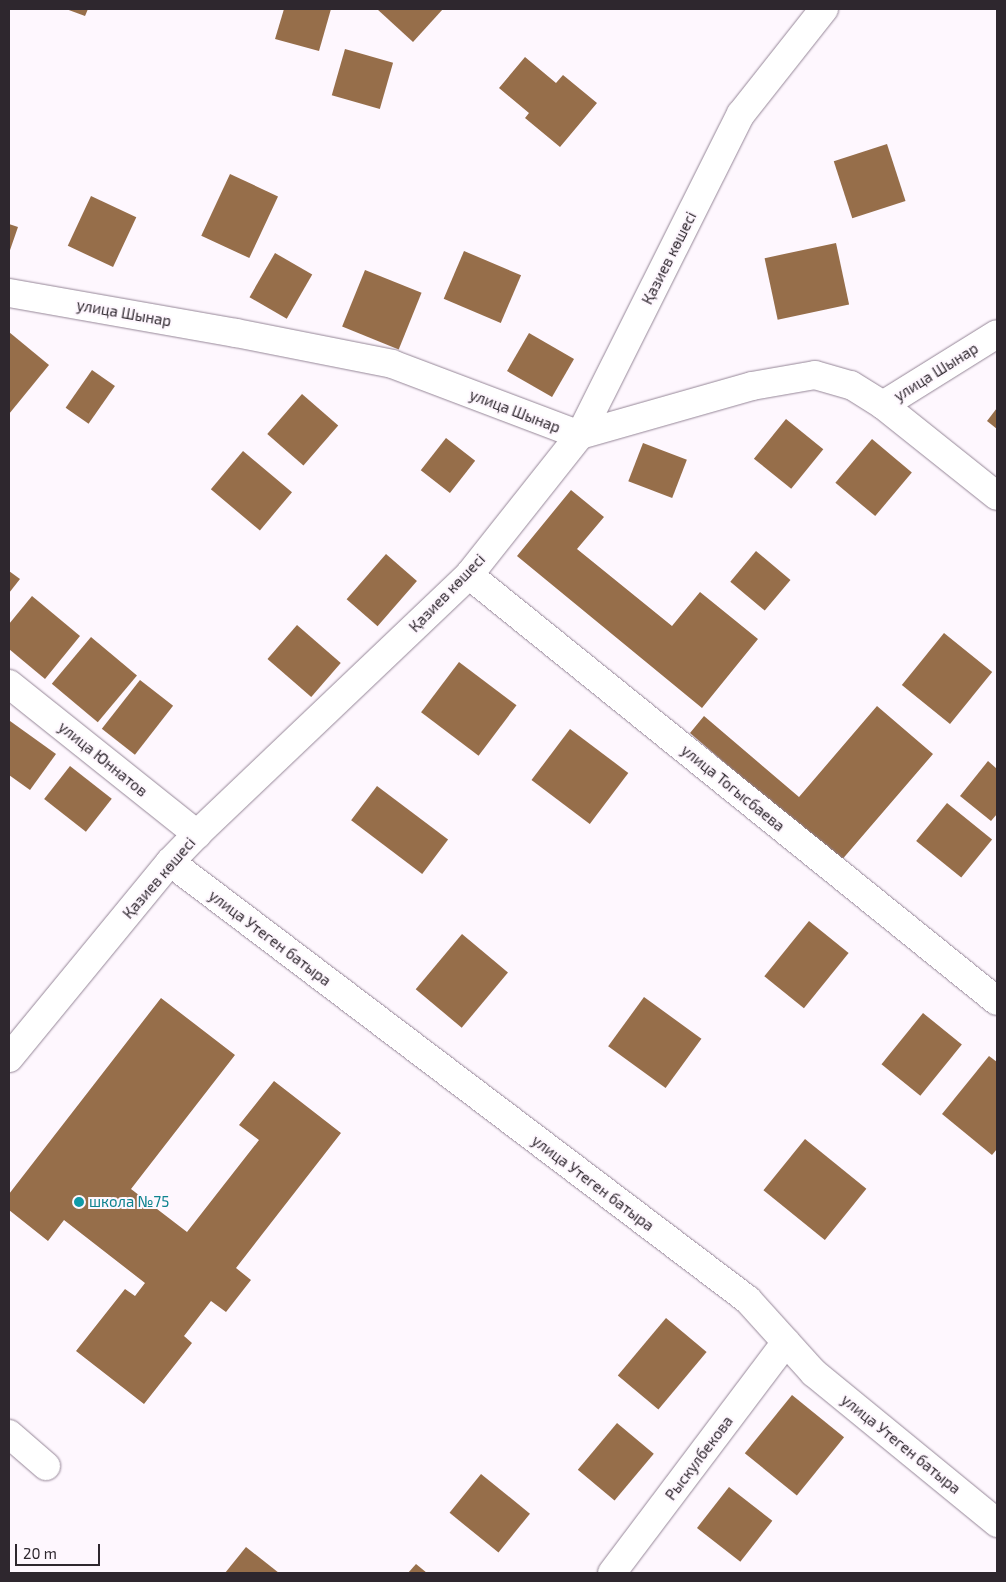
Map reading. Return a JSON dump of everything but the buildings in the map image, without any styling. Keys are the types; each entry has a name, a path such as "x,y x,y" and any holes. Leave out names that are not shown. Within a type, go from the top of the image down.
{"street":[{"name":"Қазиев көшесі","path":"9,1058 170,862 197,834 469,575 580,435 741,114 824,9"},
{"name":"улица Шынар","path":"9,293 236,333 392,364 580,435 752,386 815,375 851,385 884,405 997,334"},
{"path":"884,405 997,496"},
{"name":"улица Тогысбаева","path":"469,575 997,1001"},
{"name":"улица Юннатов","path":"9,684 197,834"},
{"name":"улица Утеген батыра","path":"170,862 748,1300 814,1373 997,1523"},
{"name":"Рыскулбекова","path":"612,1573 786,1342"},
{"path":"9,1434 46,1466"}],"place":[{"name":"школа №75","path":"79,1202"}]}
